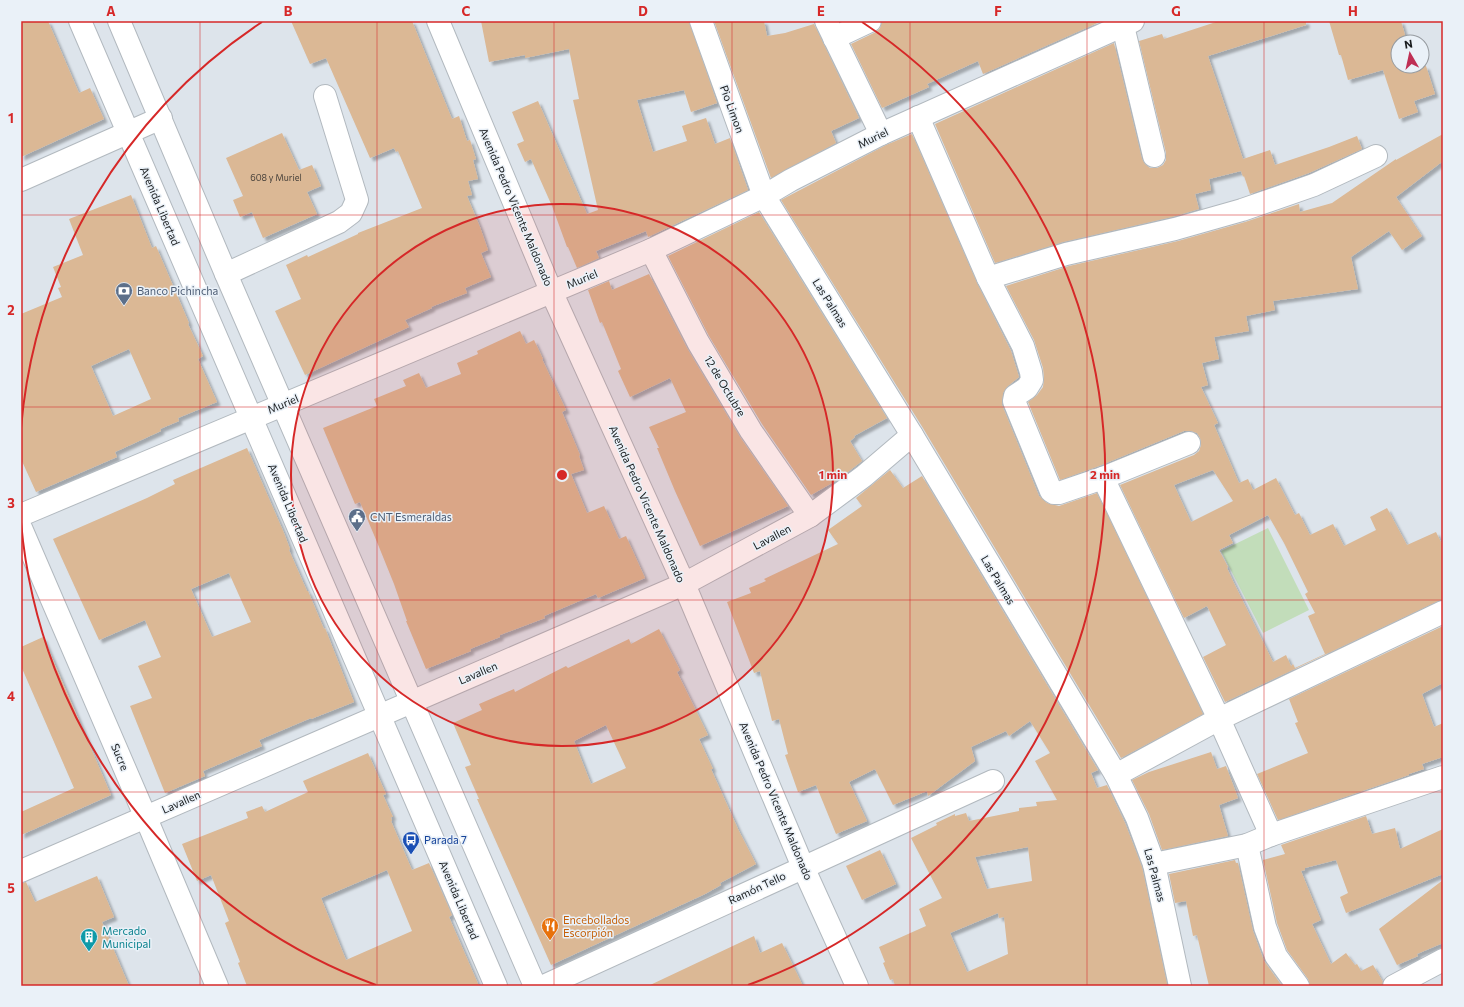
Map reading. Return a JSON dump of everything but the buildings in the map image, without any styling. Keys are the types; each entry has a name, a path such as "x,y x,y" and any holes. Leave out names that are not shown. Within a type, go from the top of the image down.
{"street":[{"name":"Avenida Libertad","path":"80,21 496,986"},
{"path":"119,21 282,404 535,986"},
{"name":"Avenida Pedro Vicente Maldonado","path":"438,21 551,291 684,584 803,867 857,986"},
{"name":"Pio Limon","path":"701,21 764,196"},
{"path":"870,21 830,29 881,134"},
{"path":"1125,23 1154,156"},
{"name":"Muriel","path":"21,515 651,250 764,196 791,180 881,134 1125,23"},
{"path":"226,274 339,222 351,213 356,200 326,96"},
{"path":"918,117 988,278 1023,346 1032,380 1030,384 1015,396 1014,401 1049,488 1054,493 1059,493 1102,478 1189,443"},
{"path":"21,180 161,118"},
{"path":"988,278 1066,254 1175,229 1242,210 1314,185 1376,156"},
{"name":"Las Palmas","path":"764,196 912,435 1116,775 1137,818 1154,864 1180,986"},
{"name":"12 de Octubre","path":"651,250 698,342 751,431 810,516"},
{"name":"Lavallen","path":"21,871 684,584 810,516 864,476 912,435"},
{"path":"1102,478 1220,719 1271,836"},
{"name":"Sucre","path":"21,528 146,818 216,986"},
{"path":"1116,775 1220,719 1443,612"},
{"path":"1154,864 1248,845 1443,777"},
{"name":"Ramón Tello","path":"544,986 993,781"},
{"path":"1248,845 1265,926 1276,956 1298,986"},
{"path":"1394,986 1443,960"}],"green space":[{"path":"1268,528 1309,610 1263,633 1221,551"}],"place":[{"name":"Banco Pichincha","path":"124,306"},
{"name":"CNT Esmeraldas","path":"357,532"},
{"name":"Parada 7","path":"411,855"},
{"name":"Encebollados Escorpión","path":"550,941"},
{"name":"Mercado Municipal","path":"89,952"}]}
